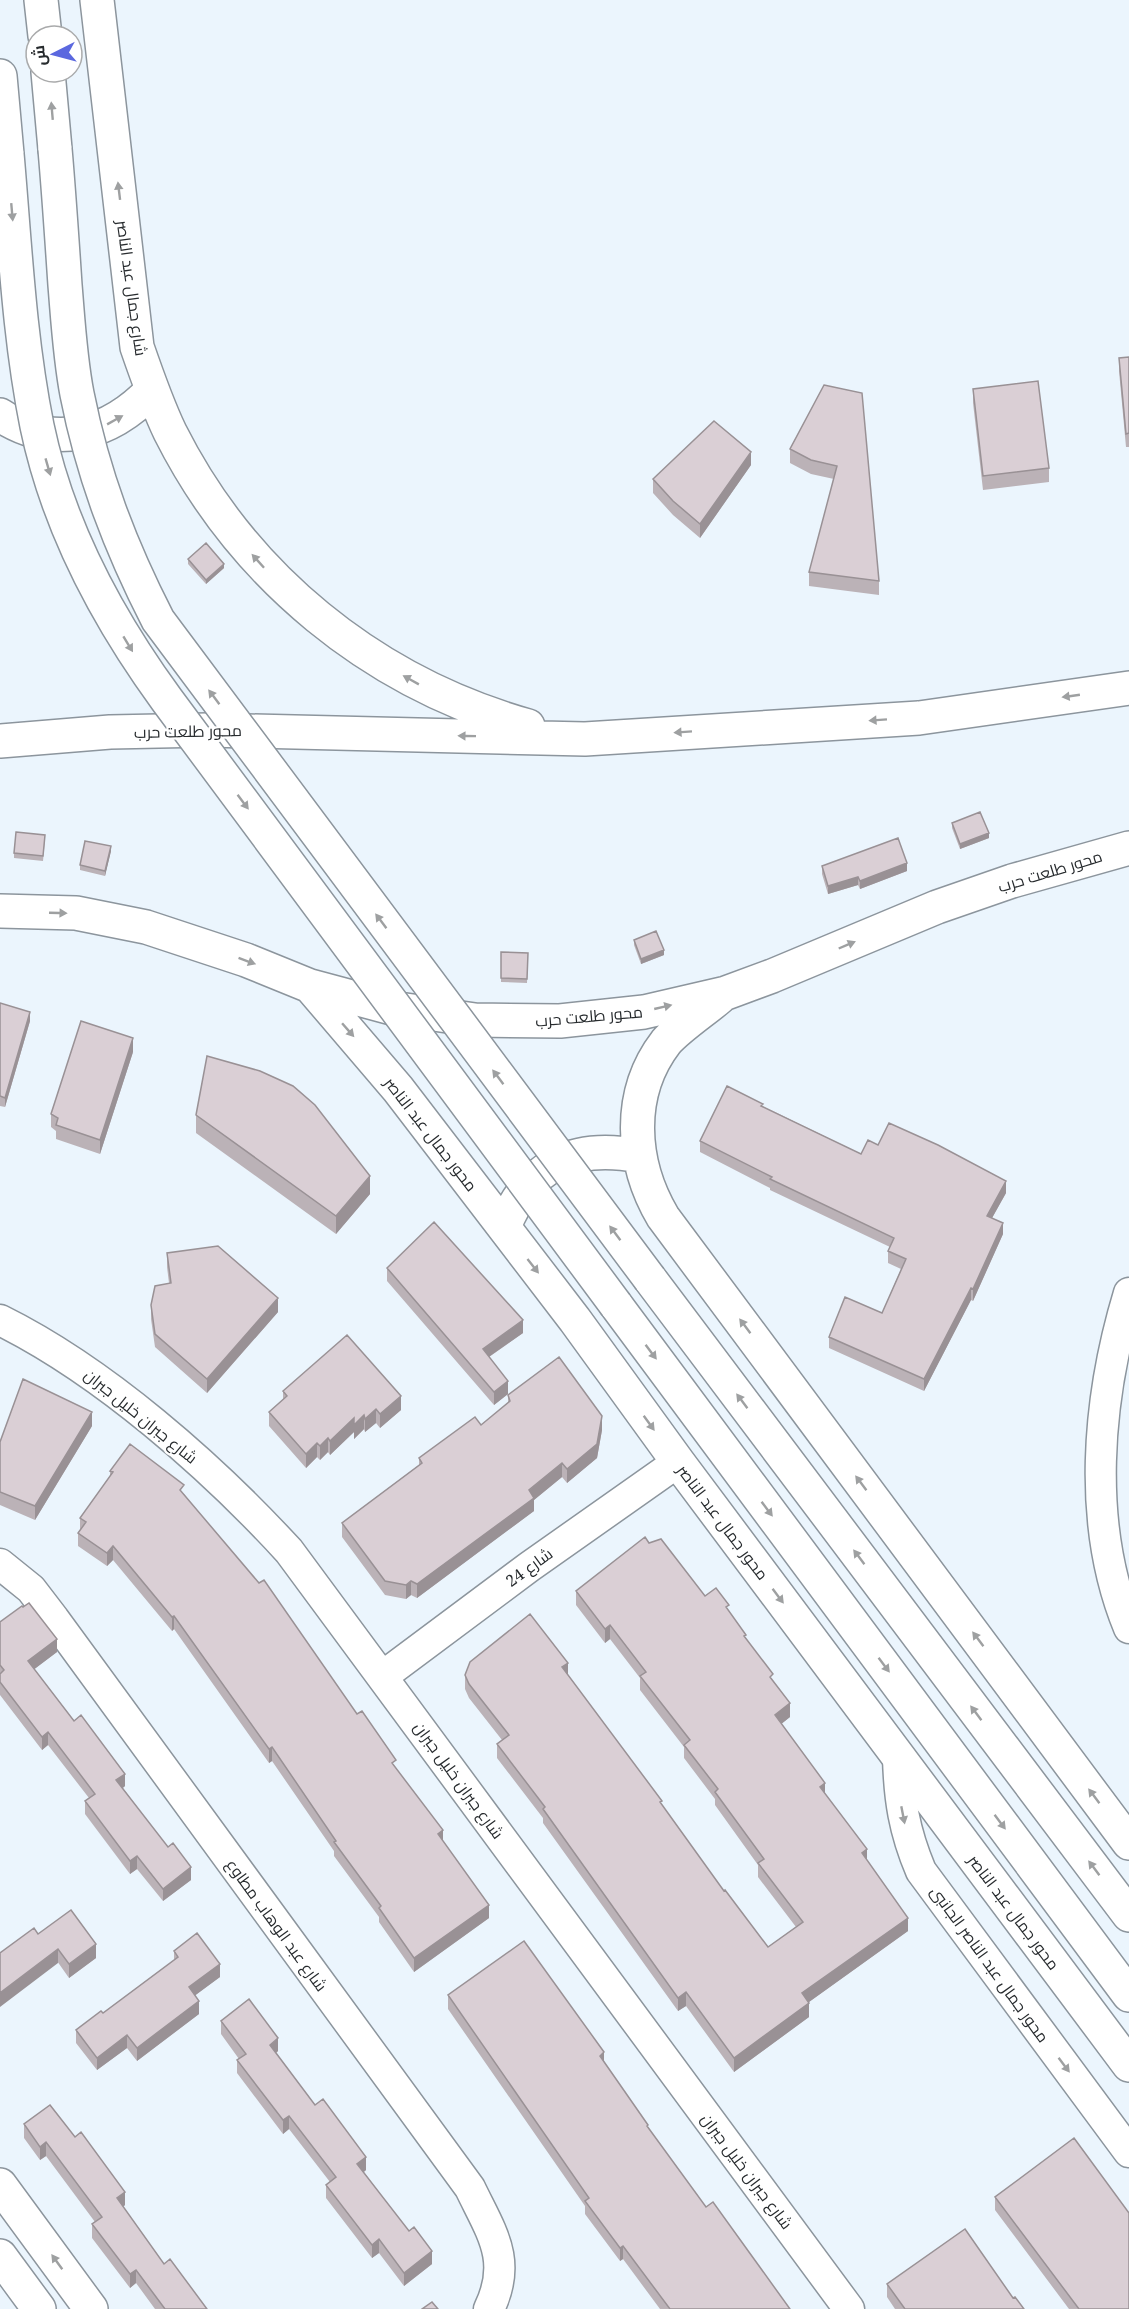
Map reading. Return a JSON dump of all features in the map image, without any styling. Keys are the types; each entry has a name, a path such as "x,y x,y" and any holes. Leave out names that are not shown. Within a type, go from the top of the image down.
{"main road":[{"path":"41,0 44,24"},
{"name":"شارع جمال عبد الناصر","path":"97,0 138,347 152,390 170,431 216,508 273,577 323,622 377,661 416,683 499,718 542,730 585,738"},
{"path":"0,76 23,336 38,428 66,522 110,615 137,659 167,700 1129,1995"},
{"path":"49,84 68,331 76,391 89,451 107,509 130,566 158,620 650,1280 1129,1915"},
{"path":"0,415 21,426 41,432 61,434 82,432 102,427 121,418 152,390"},
{"name":"محور طلعت حرب","path":"0,741 110,732 208,730 585,738 919,718 1129,688"},
{"name":"محور طلعت حرب","path":"0,911 76,913 146,927 246,960 310,986 392,1008 475,1020 560,1021 644,1012 726,993 937,907 1012,881 1129,848"},
{"name":"محور جمال عبد الناصر","path":"310,986 398,1089 575,1320 678,1462 1129,2065"},
{"path":"726,993 667,1041 654,1062 644,1086 638,1110 637,1135 644,1178 652,1198 663,1216 1129,1843"},
{"path":"504,1227 512,1208 524,1190 539,1175 557,1163 576,1155 597,1152 618,1152 639,1156"},
{"path":"0,2185 91,2309"},
{"path":"0,2256 39,2309"}],"street":[{"path":"1129,1293 1117,1334 1104,1412 1101,1491 1108,1555 1129,1628"},
{"name":"شارع جبران خليل جبران","path":"0,1320 59,1352 135,1409 198,1462 289,1551 849,2309"},
{"name":"شارع 24","path":"383,1676 529,1567 678,1462"},
{"name":"شارع عبد الوهاب مطاوع","path":"0,1564 31,1589 54,1619 470,2188 498,2247 499,2279 495,2297 489,2309"},
{"name":"محور جمال عبد الناصر الجانبى","path":"898,1756 902,1814 909,1841 921,1870 1129,2152"}],"building":[{"path":"1129,357 1129,433 1126,434 1119,358"},
{"path":"1038,381 1049,468 983,476 973,389"},
{"path":"824,385 862,393 879,581 809,572 837,466 811,460 790,449"},
{"path":"714,421 751,452 700,524 673,501 653,479"},
{"path":"206,543 224,564 206,580 188,559"},
{"path":"980,812 989,833 960,844 952,823"},
{"path":"16,832 45,835 43,856 14,853"},
{"path":"898,838 907,863 860,881 858,877 828,886 822,866"},
{"path":"85,841 111,846 105,871 80,865"},
{"path":"656,931 664,950 641,959 634,940"},
{"path":"501,952 528,953 527,979 501,978"},
{"path":"0,1003 30,1012 5,1098 0,1096"},
{"path":"81,1021 133,1038 100,1140 56,1125 58,1118 51,1114"},
{"path":"207,1056 260,1071 293,1086 315,1105 370,1176 336,1216 196,1115"},
{"path":"727,1086 763,1104 761,1106 861,1154 868,1140 878,1145 889,1123 938,1145 1006,1181 987,1216 1003,1223 973,1289 971,1288 924,1379 829,1337 845,1297 882,1313 906,1259 888,1251 894,1238 770,1179 772,1177 700,1141"},
{"path":"434,1222 523,1320 483,1349 508,1381 494,1392 387,1268"},
{"path":"218,1246 278,1298 207,1379 155,1334 151,1305 155,1286 171,1283 167,1253"},
{"path":"347,1335 401,1396 380,1414 376,1409 365,1419 364,1415 354,1425 354,1418 330,1441 328,1438 320,1446 317,1443 306,1454 269,1412 287,1396 283,1391"},
{"path":"559,1357 602,1416 597,1444 567,1469 562,1463 529,1490 534,1498 417,1584 411,1581 406,1585 385,1581 342,1523 422,1463 419,1458 475,1417 481,1425 510,1401 508,1395"},
{"path":"23,1379 92,1412 35,1506 0,1492 0,1442"},
{"path":"130,1444 184,1485 180,1490 259,1583 264,1580 357,1714 362,1711 396,1760 392,1763 443,1830 438,1834 489,1905 414,1958 272,1747 269,1749 174,1616 172,1617 113,1546 107,1553 78,1533 86,1522 80,1518"},
{"path":"645,1537 649,1543 661,1539 705,1596 716,1588 729,1605 726,1607 746,1635 744,1636 773,1674 770,1677 790,1703 775,1715 825,1783 820,1787 867,1849 862,1853 908,1918 802,1993 809,2003 734,2058 686,1992 678,1998 543,1809 545,1807 497,1744 509,1735 469,1684 465,1675 470,1662 530,1614 568,1663 562,1667 662,1801 660,1802 724,1891 768,1947 803,1922 758,1863 764,1859 715,1792 718,1789 684,1745 690,1740 640,1676 646,1672 610,1625 605,1629 576,1591"},
{"path":"29,1603 57,1639 28,1661 74,1721 81,1715 125,1774 116,1780 168,1847 173,1843 191,1867 163,1889 137,1856 130,1861 85,1801 95,1794 48,1732 42,1737 0,1682 0,1674 4,1670 0,1665 0,1622"},
{"path":"71,1910 96,1944 69,1964 58,1949 0,1993 0,1953 34,1928 38,1934"},
{"path":"197,1933 220,1964 189,1987 199,2001 137,2048 127,2035 97,2058 76,2030 101,2011 103,2013 178,1957 174,1951"},
{"path":"524,1941 604,2052 600,2056 647,2126 706,2207 713,2202 790,2309 670,2309 623,2246 620,2248 585,2201 589,2198 448,1995"},
{"path":"249,1999 278,2038 270,2045 315,2105 323,2099 366,2157 357,2164 409,2231 414,2227 432,2251 404,2273 379,2239 372,2245 326,2185 336,2177 289,2116 283,2120 237,2060 246,2054 221,2021"},
{"path":"50,2105 75,2137 81,2132 125,2192 117,2198 164,2264 170,2259 207,2309 165,2309 136,2270 130,2274 92,2224 102,2217 46,2142 40,2147 24,2124"},
{"path":"1074,2138 1129,2213 1129,2309 1079,2309 995,2197"},
{"path":"965,2229 1013,2298 1015,2297 1024,2309 905,2309 887,2284"},
{"path":"432,2302 438,2309 422,2309"}]}
